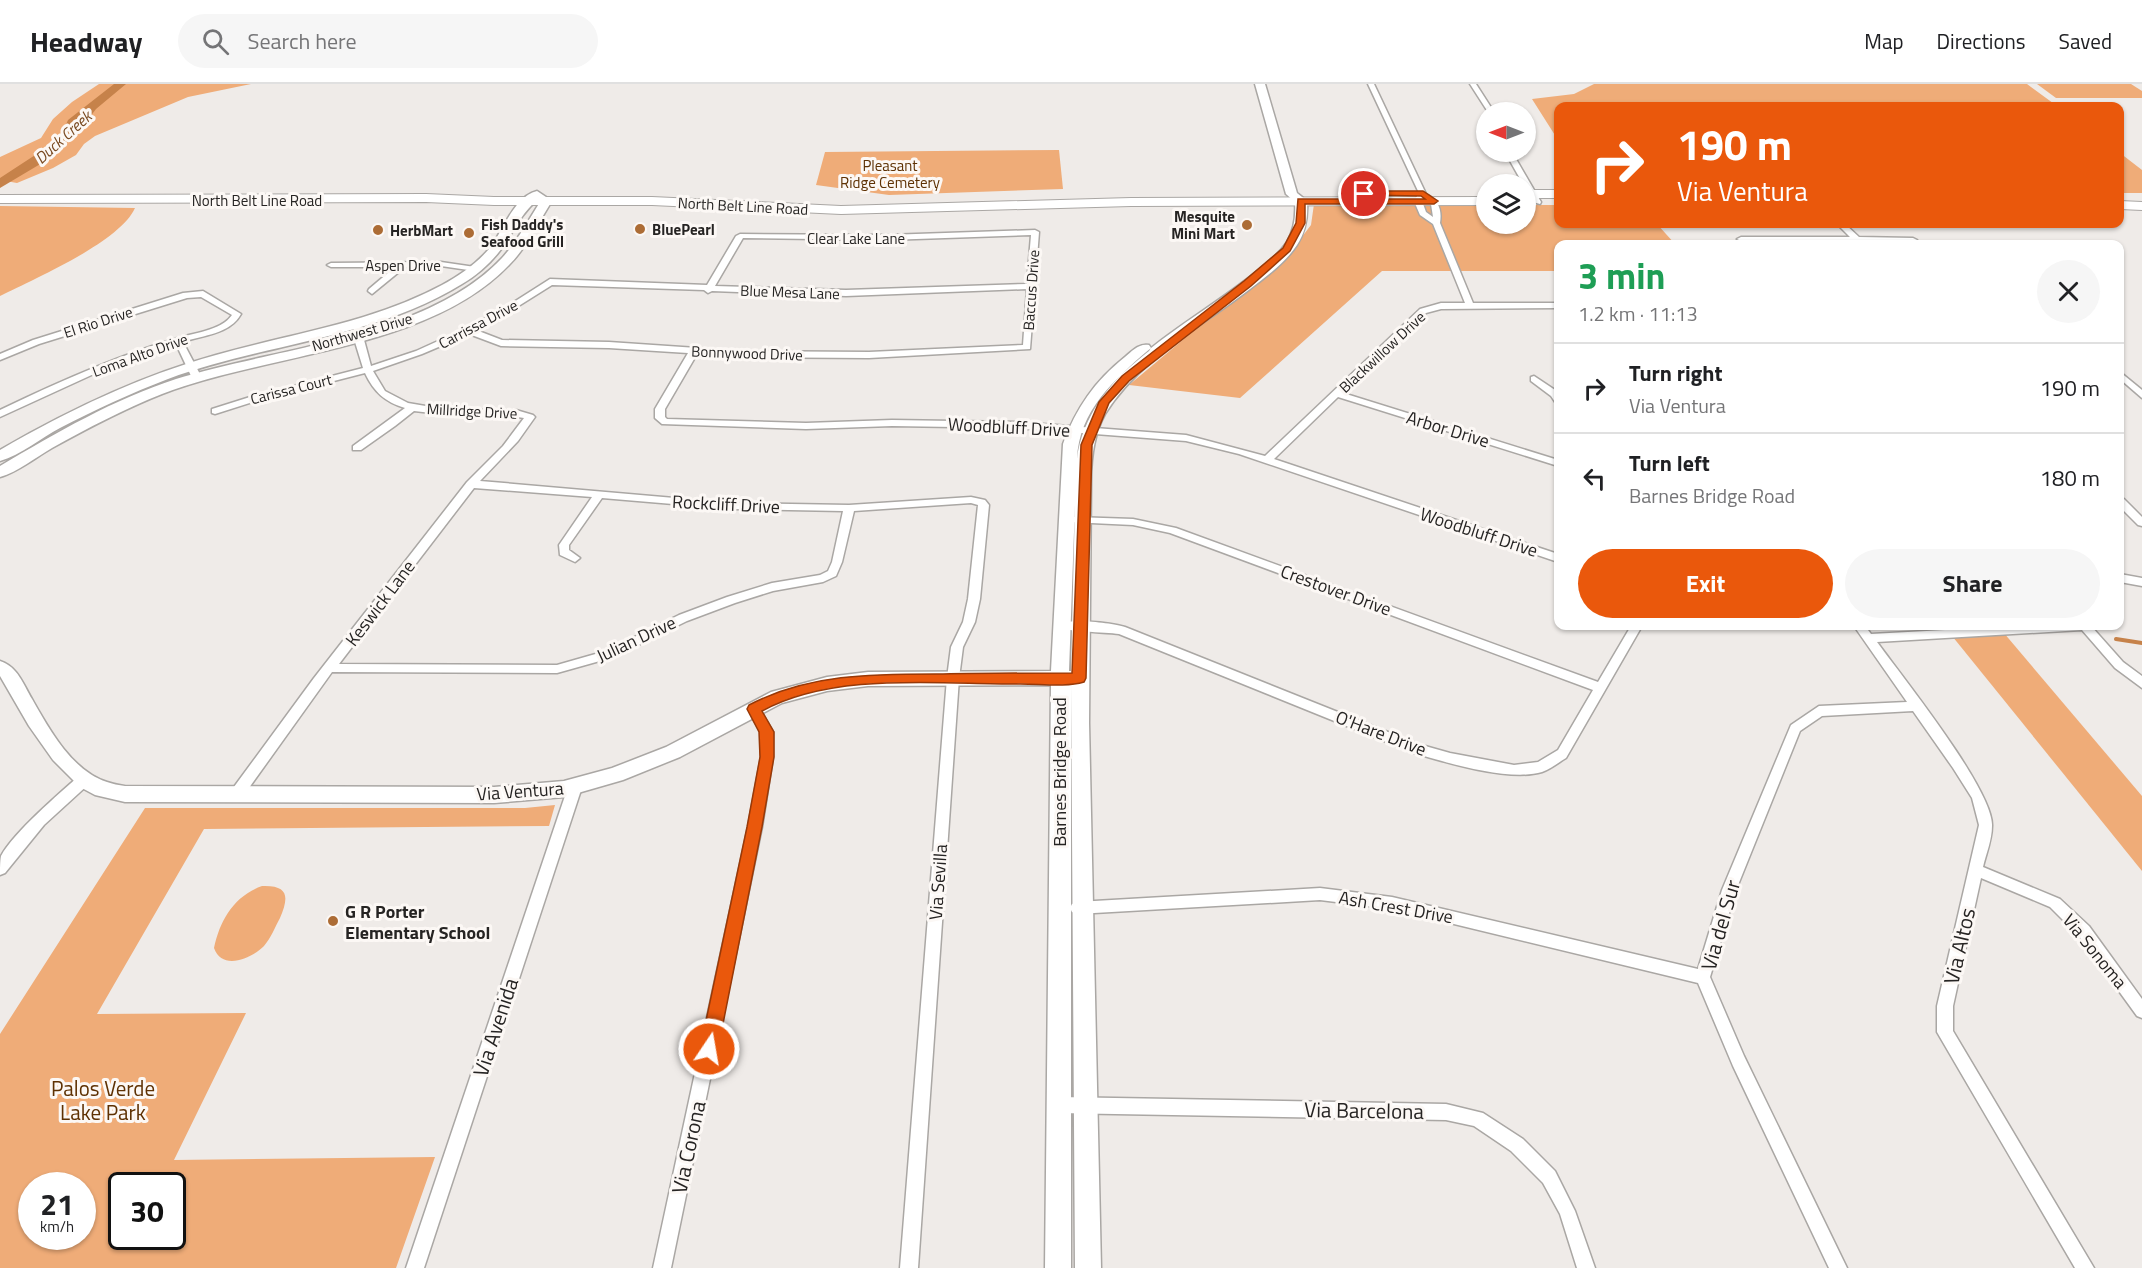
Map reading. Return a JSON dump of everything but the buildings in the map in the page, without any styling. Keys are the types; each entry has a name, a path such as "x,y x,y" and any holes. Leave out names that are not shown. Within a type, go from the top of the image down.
{"main road":[{"name":"Barnes Bridge Road","path":"1058,1268 1058,909 1075,520 1086,445 1083,430 1133,365 1189,321 1280,241 1290,221 1294,199 1260,84"},
{"name":"North Belt Line Road","path":"0,190 216,196"},
{"name":"North Belt Line Road","path":"0,199 443,195 842,206 1105,198 1294,199 1476,194"},
{"path":"1536,197 1554,195"},
{"name":"North Belt Line Road","path":"1420,197 1434,201 1476,201"},
{"path":"2124,197 2142,198"},
{"name":"Northwest Drive","path":"357,331 452,285 475,269 495,249 536,199"},
{"name":"Northwest Drive","path":"0,456 54,424 88,408 255,348 357,331 432,310 484,280 512,254 536,199"},
{"path":"1536,199 1554,201"},
{"path":"2124,206 2142,206"},
{"name":"Northwest Drive","path":"0,472 101,417 159,391 193,372"},
{"name":"Via Ventura","path":"0,668 7,672 49,745 85,779 101,788 125,794 494,795 575,787 616,775 673,752 777,697 827,684 868,679 1069,678"},
{"name":"Barnes Bridge Road","path":"1069,678 1082,908 1088,1268"}],"street":[{"path":"1371,84 1420,197 1423,213 1436,223 1470,306"},
{"path":"1473,84 1485,102"},
{"path":"1434,201 1438,213 1436,223"},
{"path":"1845,228 1856,240"},
{"name":"Baccus Drive","path":"1027,347 1035,232"},
{"name":"Clear Lake Lane","path":"708,290 740,236 909,239 1035,232"},
{"path":"1741,239 1780,240"},
{"name":"Aspen Drive","path":"331,265 441,264 475,269"},
{"path":"372,291 402,265"},
{"name":"Blue Mesa Lane","path":"550,282 627,283 708,290 846,293 1030,286"},
{"name":"Carrissa Drive","path":"369,370 454,340 510,310 550,282"},
{"name":"Loma Alto Drive","path":"0,414 50,390 178,340 227,326 235,320 237,314 198,293"},
{"name":"El Rio Drive","path":"0,357 36,342 198,293"},
{"name":"Blackwillow Drive","path":"1266,460 1423,311 1431,307 1554,306"},
{"name":"Millridge Drive","path":"357,331 369,370 382,393 412,407 435,411 515,414 530,417"},
{"name":"Bonnywood Drive","path":"470,331 501,343 609,345 693,352 869,355 1027,347"},
{"path":"178,340 193,372"},
{"name":"Woodbluff Drive","path":"693,352 660,409 660,418 665,422 806,426 892,423 1017,425 1186,438 1266,460 1554,557"},
{"name":"Carissa Court","path":"214,411 238,402 369,370"},
{"path":"1534,379 1554,392"},
{"path":"2124,379 2142,395"},
{"name":"Arbor Drive","path":"1337,394 1554,462"},
{"path":"357,448 412,407"},
{"name":"Keswick Lane","path":"236,795 278,736 471,484 518,438 530,417"},
{"name":"Rockcliff Drive","path":"471,484 700,505 849,508 962,500 981,502"},
{"path":"575,558 564,552 564,544 598,496"},
{"name":"Via Sevilla","path":"909,1268 953,678 957,647 969,622 974,598 985,513 981,502"},
{"path":"2124,505 2142,523"},
{"name":"Julian Drive","path":"330,669 557,669 610,654 683,618 731,600 772,587 823,578 832,573 837,562 849,508"},
{"name":"Crestover Drive","path":"1075,520 1133,522 1191,536 1599,687"},
{"path":"2124,579 2142,582"},
{"name":"O'Hare Drive","path":"1071,626 1121,630 1415,748 1450,758 1514,770 1541,768 1562,754 1634,630"},
{"name":"Via Altos","path":"1863,630 1918,706 1978,797 1986,825 1946,1006 1945,1032 2085,1268"},
{"path":"1869,638 2013,630"},
{"path":"2088,630 2119,665 2142,683"},
{"name":"Via del Sur","path":"1838,1268 1738,1062 1703,977 1728,890 1795,728 1819,711 1918,706"},
{"name":"Via Corona","path":"662,1268 755,827 767,757 766,732 754,709"},
{"path":"0,869 28,832 49,810 85,779"},
{"name":"Via Avenida","path":"415,1268 575,787"},
{"name":"Via Sonoma","path":"1976,870 2055,903 2084,931 2142,1011"},
{"name":"Ash Crest Drive","path":"1058,909 1320,894 1392,903 1703,977"},
{"name":"Via Barcelona","path":"1058,1105 1446,1112 1477,1119 1517,1145 1549,1176 1567,1211 1586,1268"}],"green space":[{"path":"99,84 251,84 188,97 95,136 84,144 76,155 53,168 17,183 0,180 0,157 41,138 53,119 72,102"},
{"path":"1594,84 2027,84 2052,102 1554,102 1554,134 1532,99 1574,94"},
{"path":"2037,84 2131,84 2142,91 2142,98 2056,98"},
{"name":"Pleasant Ridge Cemetery","path":"1059,150 1063,189 889,195 816,185 825,152"},
{"path":"2124,156 2142,170 2142,193 2124,193"},
{"path":"1314,204 1476,205 1476,234 1536,234 1536,205 1554,205 1554,228 1661,228 1671,240 1554,240 1554,271 1382,271 1240,398 1129,385 1295,246 1311,225"},
{"path":"0,206 135,208 126,221 95,246 54,270 0,296"},
{"path":"1947,630 2001,630 2142,796 2142,871"},
{"name":"Palos Verde Lake Park","path":"555,805 549,826 204,829 97,1014 246,1013 174,1160 435,1157 396,1268 0,1268 0,1034 145,808 525,808"},
{"path":"262,886 282,890 285,898 283,911 269,940 258,951 245,958 230,961 223,959 214,948 224,919 244,896"}],"water":[{"name":"Duck Creek","path":"114,84 126,84 96,109 80,130 42,163 0,188 0,178 52,144 61,136 68,120"}],"waterway":[{"path":"2116,639 2142,643"}],"place":[{"name":"Mesquite Mini Mart","path":"1247,225"},
{"name":"BluePearl","path":"640,229"},
{"name":"HerbMart","path":"378,230"},
{"name":"Fish Daddy's Seafood Grill","path":"469,233"},
{"name":"G R Porter Elementary School","path":"333,921"}],"route":[{"path":"709,1049 755,827 767,757 766,732 754,709 777,697 827,684 868,679 1079,678 1086,445 1104,402 1125,378 1248,284 1287,249 1301,223 1301,201 1434,201 1423,193 1364,194"}]}
